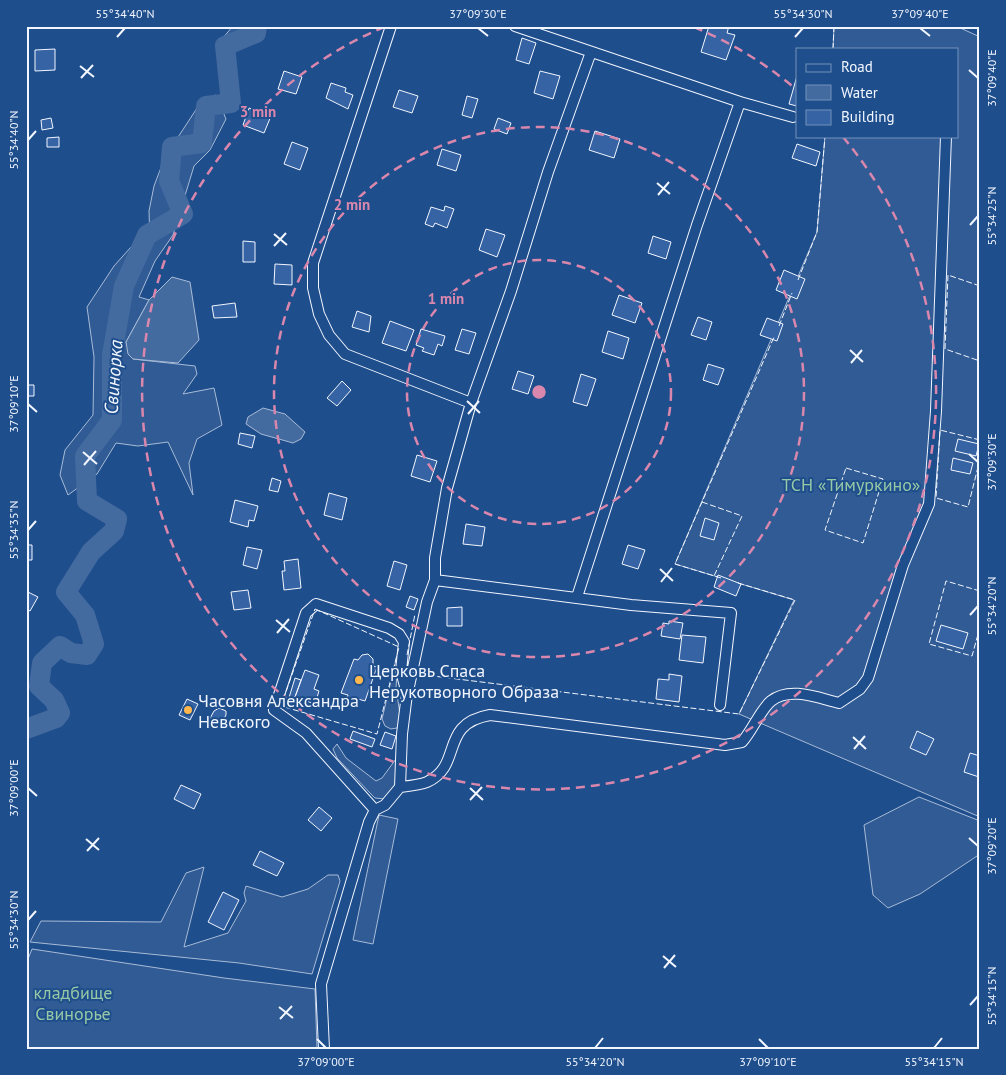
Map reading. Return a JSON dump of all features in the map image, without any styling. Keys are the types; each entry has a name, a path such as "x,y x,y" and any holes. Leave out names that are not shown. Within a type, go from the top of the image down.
{"street":[{"path":"391,26 313,263 311,276 315,300 328,335 345,354 471,403"},
{"path":"515,26 740,102 793,117"},
{"path":"400,788 402,734 407,694 427,602 435,580 435,558 447,488 471,403 511,291 548,172 591,52"},
{"path":"577,597 697,225 740,102"},
{"path":"324,1049 321,984 367,830 375,810 385,805 400,788 428,782 441,771 451,754 457,732 476,717 490,715 725,745 742,742 770,701 782,695 794,693 839,703 860,689 868,678 903,565 929,504 936,402 946,138"},
{"path":"435,580 631,604 731,613 720,705"},
{"path":"375,810 306,733 274,710 306,613 316,604 323,605 399,634 404,642 401,671 407,694"}],"shaded area":[{"path":"233,26 260,26 234,53 222,39"},
{"name":"ТСН «Тимуркино»","path":"834,26 956,26 980,37 980,817 739,714 794,600 675,564 817,232 825,138 958,138 958,48 833,48"},
{"path":"216,95 226,119 210,150 194,166 173,235 155,261 139,297 149,300 126,342 133,359 195,366 197,374 183,394 214,388 222,425 197,439 189,463 193,495 168,442 138,446 116,443 97,474 68,495 60,475 65,450 93,415 94,357 87,307 114,266 131,247 150,241 149,211 154,186 165,157 201,102"},
{"path":"399,647 396,688 401,721 397,728 391,729 385,726 382,719"},
{"path":"337,744 346,758 376,781 382,778 396,759 401,757 394,789 385,799 375,798 337,758 333,749"},
{"path":"919,797 980,821 980,854 920,894 888,908 873,895 864,825"},
{"path":"379,815 398,819 373,944 353,940"},
{"path":"204,867 184,947 228,933 246,901 244,893 246,886 282,897 308,889 328,875 338,875 340,881 312,974 239,963 30,942 41,921 161,922 186,873"},
{"name":"кладбище Свинорье","path":"32,949 224,978 315,989 317,1049 26,1049 26,964"}],"water":[{"path":"172,277 190,282 199,340 178,363 133,359 128,354 126,342 149,300"},
{"path":"263,408 285,414 305,432 301,439 293,443 261,434 246,424 248,417"}],"building":[{"path":"709,26 729,26 727,33 735,35 726,60 701,52"},
{"path":"522,38 536,43 529,64 516,60"},
{"path":"55,49 55,70 35,71 35,50"},
{"path":"284,71 302,77 296,94 278,89"},
{"path":"540,71 560,76 553,99 534,93"},
{"path":"796,80 796,106 789,104"},
{"path":"331,83 346,88 345,92 353,95 348,109 326,98"},
{"path":"399,90 418,96 412,113 393,107"},
{"path":"467,96 478,99 472,118 462,115"},
{"path":"249,108 271,116 264,133 243,125"},
{"path":"51,118 53,128 42,130 41,120"},
{"path":"498,118 511,123 507,134 494,129"},
{"path":"595,131 620,139 614,158 589,150"},
{"path":"59,137 59,147 47,147 47,138"},
{"path":"292,142 308,148 300,170 284,164"},
{"path":"797,144 820,152 816,166 792,158"},
{"path":"442,149 461,155 456,171 437,165"},
{"path":"445,206 454,209 447,228 435,223 433,227 425,224 431,207 444,211"},
{"path":"486,229 505,235 497,257 479,250"},
{"path":"653,236 671,242 666,259 648,253"},
{"path":"243,241 255,242 255,262 243,262"},
{"path":"275,264 292,265 292,285 274,284"},
{"path":"784,270 805,279 797,299 776,290"},
{"path":"619,295 642,303 635,323 612,315"},
{"path":"235,303 237,317 214,318 212,306"},
{"path":"357,311 371,316 369,332 352,327"},
{"path":"698,317 712,322 706,340 691,335"},
{"path":"767,318 783,324 777,341 760,335"},
{"path":"390,321 414,330 406,351 382,343"},
{"path":"421,329 445,336 442,346 438,344 434,355 422,351 424,348 416,345"},
{"path":"462,329 476,333 469,354 455,350"},
{"path":"608,331 629,338 623,359 602,352"},
{"path":"708,364 724,369 718,385 703,380"},
{"path":"518,371 534,376 528,394 512,389"},
{"path":"581,374 596,379 587,406 573,402"},
{"path":"342,381 351,390 337,406 327,398"},
{"path":"26,385 34,385 34,396 26,396"},
{"path":"240,433 255,436 252,448 238,444"},
{"path":"958,439 979,444 976,456 955,451"},
{"path":"417,455 437,461 430,482 411,476"},
{"path":"953,458 973,463 970,474 951,470"},
{"path":"272,478 281,481 278,492 269,490"},
{"path":"329,493 347,498 342,520 324,515"},
{"path":"235,500 258,506 254,521 249,520 248,527 230,522"},
{"path":"705,518 719,523 714,540 700,536"},
{"path":"466,524 485,527 482,546 463,544"},
{"path":"26,545 32,545 32,560 26,560"},
{"path":"628,545 645,550 638,569 622,564"},
{"path":"247,547 262,550 257,569 243,565"},
{"path":"298,559 301,588 284,590 282,571 285,571 284,561"},
{"path":"394,561 407,565 400,590 387,586"},
{"path":"718,575 741,584 736,596 714,587"},
{"path":"248,590 251,608 234,610 231,592"},
{"path":"26,591 38,597 30,611 26,609"},
{"path":"410,596 418,599 414,610 406,607"},
{"path":"462,607 462,626 447,626 447,608"},
{"path":"669,621 683,623 680,639 661,636 663,623 669,624"},
{"path":"941,625 968,633 963,649 936,641"},
{"path":"682,635 706,637 703,663 679,660"},
{"name":"Церковь Спаса Нерукотворного Образа","path":"368,654 373,659 373,666 377,667 365,701 358,699 356,706 345,703 348,695 341,693 354,659 358,660 362,655"},
{"path":"305,670 319,675 314,689 319,691 315,704 295,697"},
{"path":"669,674 682,676 679,702 656,699 658,679 669,680"},
{"path":"295,678 301,680 295,697 302,699 300,705 288,701"},
{"name":"Часовня Александра Невского","path":"187,699 198,704 190,720 179,715"},
{"path":"219,708 226,711 226,715 219,728 208,722 214,711"},
{"path":"353,731 375,739 372,747 350,739"},
{"path":"917,731 934,739 926,755 910,748"},
{"path":"385,732 396,736 392,749 380,745"},
{"path":"970,753 980,756 979,777 964,772"},
{"path":"181,785 201,794 194,809 174,799"},
{"path":"319,807 332,818 321,831 308,820"},
{"path":"260,851 284,863 277,876 253,865"},
{"path":"223,892 239,900 224,930 208,922"}],"waterway":[{"name":"Свинорка","path":"26,729 56,718 60,713 54,700 39,686 42,663 60,646 71,653 87,655 94,644 85,615 66,592 91,552 114,531 117,519 87,501 85,456 112,420 112,355 124,286 147,235 183,214 169,181 172,147 202,143 206,106 231,103 225,46 256,33 257,26"}],"fence":[{"path":"833,48 834,26"},
{"path":"798,280 817,232 825,138"},
{"path":"980,286 948,275 945,349 980,361"},
{"path":"779,326 792,293"},
{"path":"721,578 675,564 774,337"},
{"path":"980,440 940,430 936,498 968,507 980,459"},
{"path":"846,468 883,479 863,543 825,530 846,468"},
{"path":"702,502 742,516 714,576"},
{"path":"980,591 946,581 929,644 972,656 980,627"},
{"path":"404,670 425,675 739,714 795,600 738,583"},
{"path":"315,609 399,647 377,734 281,706 315,609"},
{"path":"407,655 415,614"}],"place":[{"name":"Церковь Спаса Нерукотворного Образа","path":"359,680"},
{"name":"Часовня Александра Невского","path":"188,710"}]}
